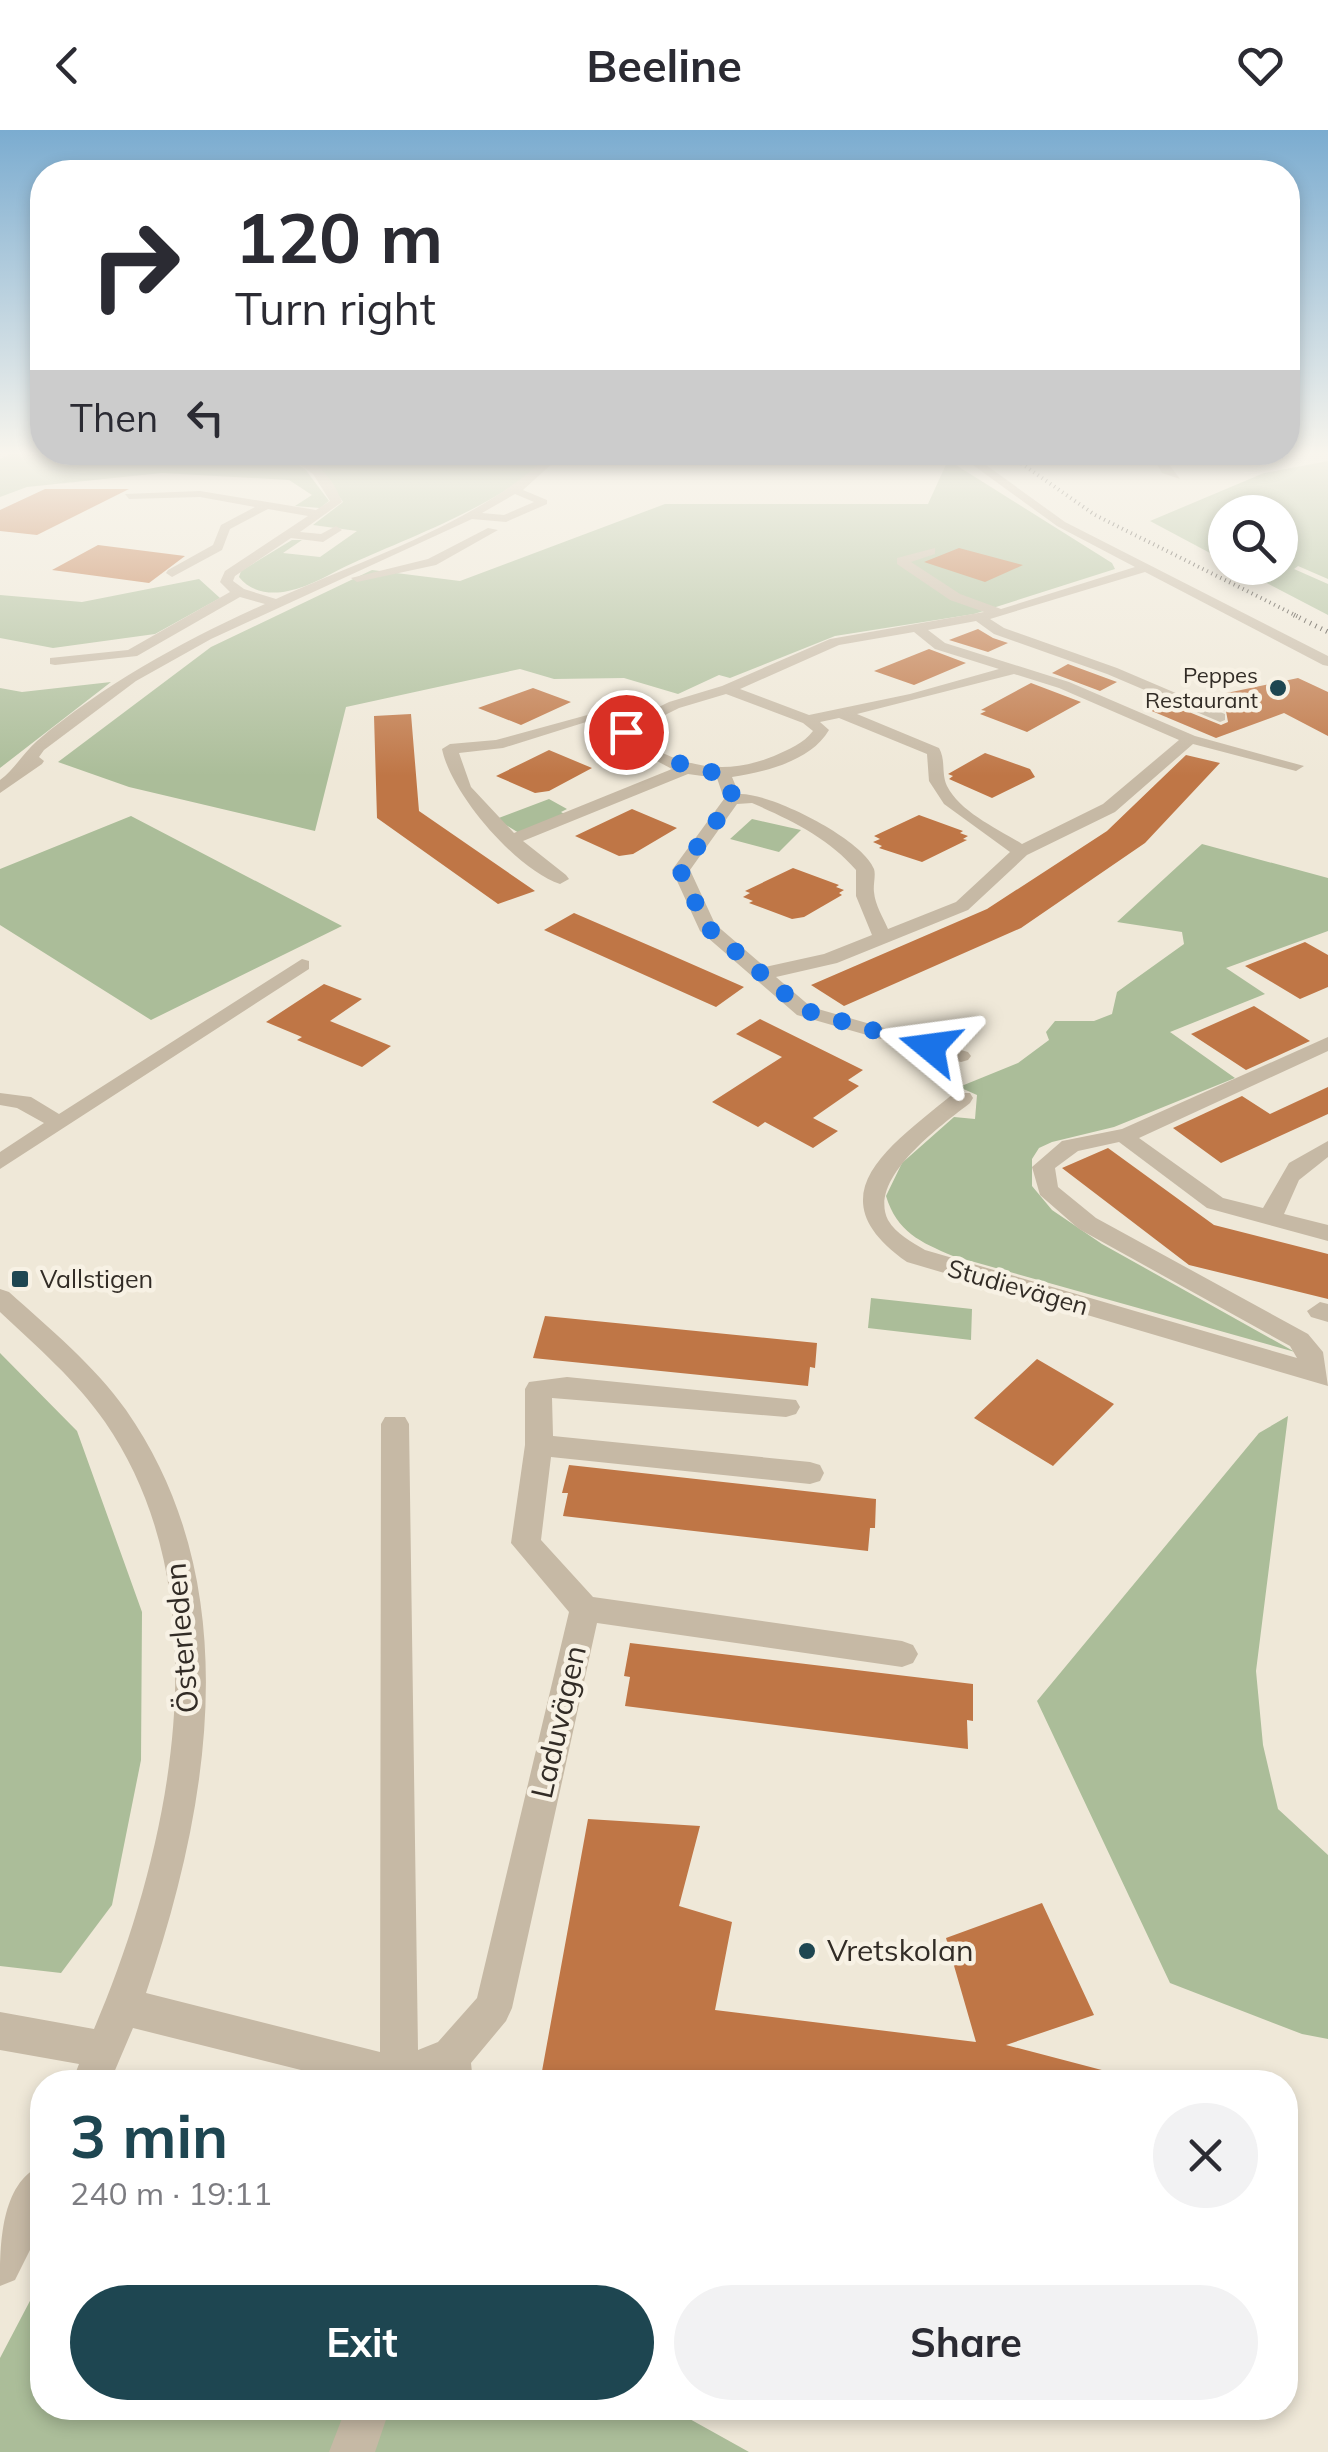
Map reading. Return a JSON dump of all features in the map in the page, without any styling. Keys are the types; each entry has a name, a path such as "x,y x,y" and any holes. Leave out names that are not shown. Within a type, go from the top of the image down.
{"street":[{"path":"172,573 197,558"},
{"path":"252,558 229,574 226,582 239,592 277,604"},
{"path":"0,788 54,749 66,730 131,678 206,636 376,558"},
{"path":"337,576 361,578 439,558"},
{"path":"909,558 902,561 955,597 1001,613"},
{"path":"1127,558 1328,662"},
{"path":"573,722 629,727 674,705 727,689 835,642 1001,613 1146,568"},
{"path":"55,661 76,654 115,657 132,653 239,592"},
{"path":"978,617 999,630 1112,670 1220,717"},
{"path":"918,629 940,646 1014,669 1190,739 1296,766"},
{"path":"808,720 912,698 1014,669"},
{"path":"629,727 628,740 638,747 690,768 723,776 757,770 809,745 821,730 808,720 727,689"},
{"path":"560,879 492,824 450,764 450,749 498,745 597,714"},
{"path":"843,714 933,751 938,758 937,781 943,791 970,818 1021,852"},
{"path":"761,974 830,959 962,906 1021,852 1110,808 1190,739"},
{"path":"512,840 690,768"},
{"path":"723,776 730,784 732,800 680,870 707,927 804,1010 962,1056"},
{"path":"732,800 754,798 796,816 852,854 865,870 865,896 883,938"},
{"path":"0,1162 302,965"},
{"path":"1320,1374 1310,1352 1299,1340 1124,1246 1064,1207 1048,1191 1043,1167 1056,1150 1096,1137 1126,1135 1328,1042"},
{"name":"Studievägen","path":"962,1098 889,1162 872,1192 872,1211 882,1234 895,1246 916,1256 1320,1374"},
{"path":"0,1099 23,1102 59,1123"},
{"path":"1126,1135 1130,1143 1215,1202 1328,1233"},
{"path":"1270,1218 1299,1162 1328,1148"},
{"name":"Österleden","path":"0,1298 90,1382 128,1435 162,1500 184,1595 193,1712 182,1810 163,1891 125,2007 98,2066"},
{"path":"786,1407 567,1386 538,1390 539,1444 526,1543 584,1609 902,1654"},
{"path":"395,1424 399,2070"},
{"path":"539,1444 810,1473"},
{"name":"Laduvägen","path":"452,2070 494,2008 584,1609"},
{"path":"125,2007 375,2070"},
{"path":"0,2030 98,2066"},
{"path":"0,2265 30,2208"},
{"path":"352,2452 364,2420"}],"green space":[{"path":"262,558 363,558 305,586 281,592 249,586 239,577 241,571"},
{"path":"520,558 1105,558 1115,569 974,614 835,636 730,678 719,675 678,694 624,678 554,679 520,669 346,707 315,831 129,787 58,762 211,647 372,570 460,581"},
{"path":"1298,558 1328,558 1328,579 1298,566"},
{"path":"1298,571 1328,584 1328,615 1271,585 1298,585"},
{"path":"199,579 220,598 155,634 53,648 0,638 0,595 82,602"},
{"path":"111,682 0,768 0,688 22,692"},
{"path":"549,799 567,809 561,812 566,815 519,833 496,819"},
{"path":"131,816 342,926 151,1020 0,925 0,869"},
{"path":"752,819 801,830 779,852 730,839"},
{"path":"1202,844 1328,878 1328,931 1226,968 1265,994 1170,1032 1235,1078 1114,1127 1039,1148 1032,1159 1032,1186 1052,1210 1102,1244 1295,1352 953,1256 903,1227 886,1196 902,1163 954,1117 975,1119 977,1095 959,1087 1018,1063 1049,1040 1046,1032 1055,1021 1094,1021 1112,1014 1117,992 1184,944 1182,932 1117,922"},
{"path":"871,1298 972,1309 971,1340 868,1328"},
{"path":"0,1353 77,1431 142,1612 141,1760 112,1905 61,1973 0,1966"},
{"path":"1288,1416 1256,1671 1263,1745 1278,1809 1328,1855 1328,2039 1302,2034 1170,1983 1037,1701 1259,1433"},
{"path":"30,2301 30,2420 692,2420 749,2452 0,2452 0,2358"}],"building":[{"path":"73,558 182,558 149,583 52,570"},
{"path":"933,558 998,558 1023,565 985,582 924,562"},
{"path":"978,629 1008,643 988,652 949,640"},
{"path":"929,649 966,663 914,685 874,671"},
{"path":"1068,664 1117,682 1100,691 1052,673"},
{"path":"1298,678 1328,692 1328,736 1284,713 1216,738 1147,709 1169,704 1221,725 1228,722 1226,711 1198,699"},
{"path":"1031,683 1081,702 1027,732 980,714 986,711 981,710"},
{"path":"533,688 571,702 521,725 478,708"},
{"path":"411,714 419,811 535,891 498,904 377,818 374,716"},
{"path":"549,750 592,768 549,791 535,793 496,776"},
{"path":"985,753 1030,769 1035,777 992,798 949,779 953,776 948,774"},
{"path":"1186,755 1220,763 1145,843 1021,928 844,1006 811,985 987,909 1107,831"},
{"path":"632,809 677,828 633,854 619,856 575,836"},
{"path":"919,815 963,831 960,833 968,836 963,839 967,840 922,862 879,848 882,846 873,842 880,839 874,836"},
{"path":"793,868 839,885 836,887 844,890 839,893 842,895 804,917 792,919 749,903 753,901 743,897 750,893 745,891"},
{"path":"574,913 744,987 716,1007 544,930"},
{"path":"1305,942 1328,955 1328,987 1300,999 1245,966"},
{"path":"324,984 362,999 330,1021 391,1046 362,1067 297,1040 302,1037 266,1022"},
{"path":"1254,1006 1310,1041 1246,1070 1191,1034"},
{"path":"760,1019 863,1070 848,1080 859,1086 813,1118 838,1131 813,1148 765,1122 758,1127 712,1102 782,1057 736,1034"},
{"path":"1328,1087 1328,1114 1221,1163 1173,1128 1242,1096 1270,1114"},
{"path":"1108,1148 1214,1225 1328,1254 1328,1299 1189,1265 1062,1168"},
{"path":"545,1316 817,1343 815,1368 810,1367 808,1386 533,1358"},
{"path":"1037,1359 1114,1404 1053,1466 974,1418"},
{"path":"569,1465 876,1499 875,1528 870,1528 868,1551 563,1516 568,1493 562,1493"},
{"path":"630,1643 973,1684 973,1721 967,1720 968,1749 625,1706 630,1677 624,1676"},
{"path":"588,1819 700,1826 679,1906 732,1922 715,2010 976,2042 946,1938 1042,1903 1094,2015 1006,2045 1102,2070 542,2070"}],"railway":[{"path":"1182,558 1299,617"},
{"path":"1294,615 1328,632"}],"place":[{"name":"Peppes Restaurant","path":"1278,688"},
{"name":"Vallstigen","path":"20,1279"},
{"name":"Vretskolan","path":"807,1951"}],"route":[{"path":"626,732 628,740 638,747 723,776 730,784 732,800 680,870 707,927 804,1010 930,1047"}]}
